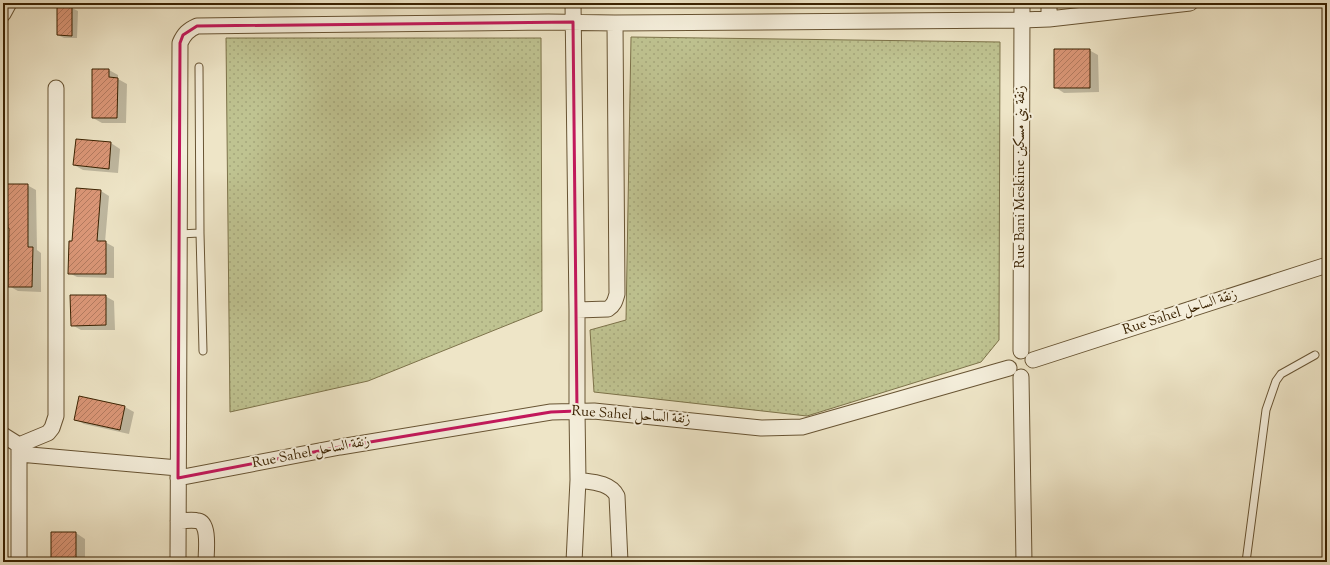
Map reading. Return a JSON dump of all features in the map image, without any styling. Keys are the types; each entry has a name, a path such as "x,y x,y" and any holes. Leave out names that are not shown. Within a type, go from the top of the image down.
{"street":[{"path":"3,14 9,3"},
{"path":"573,3 577,310 576,411 578,480 574,562"},
{"name":"Rue Bani Meskine زنقة بني مسكين","path":"1021,351 1022,3"},
{"path":"1049,3 1049,19"},
{"path":"178,562 180,43 183,35 197,26 573,22 1022,20 1049,19 1190,3"},
{"path":"577,310 608,309 612,306 617,294 615,23"},
{"path":"19,450 48,433 52,428 56,416 56,88"},
{"name":"Rue Sahel زنقة الساحل","path":"1033,360 1327,265"},
{"path":"1021,351 1027,352 1033,360 1033,369 1030,373 1021,377 1012,374 1009,368 1008,361 1010,356 1014,353 1021,351"},
{"name":"Rue Sahel زنقة الساحل","path":"19,450 178,473 551,412 594,411 761,428 802,427 1009,368"},
{"path":"1021,377 1024,562"},
{"path":"3,435 19,450 19,562"},
{"path":"578,480 608,486 617,496 620,562"},
{"path":"178,521 196,520 205,525 206,562"}],"lane":[{"path":"199,67 200,233 203,351"},
{"path":"179,234 200,233"},
{"path":"1246,562 1266,410 1276,381 1281,374 1315,355"}],"highlighted area":[{"path":"573,22 577,411 551,412 340,447 178,478 180,43 183,35 197,26"}],"green space":[{"path":"631,37 1000,42 999,340 981,362 807,416 594,392 590,330 626,320"},
{"path":"226,38 541,38 542,311 368,381 230,412"}],"building":[{"path":"57,7 72,7 72,36 57,35"},
{"path":"1054,49 1090,49 1090,88 1054,88"},
{"path":"92,69 109,69 109,77 118,78 117,118 92,118"},
{"path":"76,139 111,142 109,169 73,165"},
{"path":"7,184 28,184 28,247 33,247 32,287 8,287 9,228"},
{"path":"76,188 101,190 97,241 106,241 106,274 68,274 69,241 72,241"},
{"path":"70,295 106,295 106,325 71,326"},
{"path":"79,396 125,406 120,430 74,420"},
{"path":"51,532 76,532 76,562 51,562"}]}
